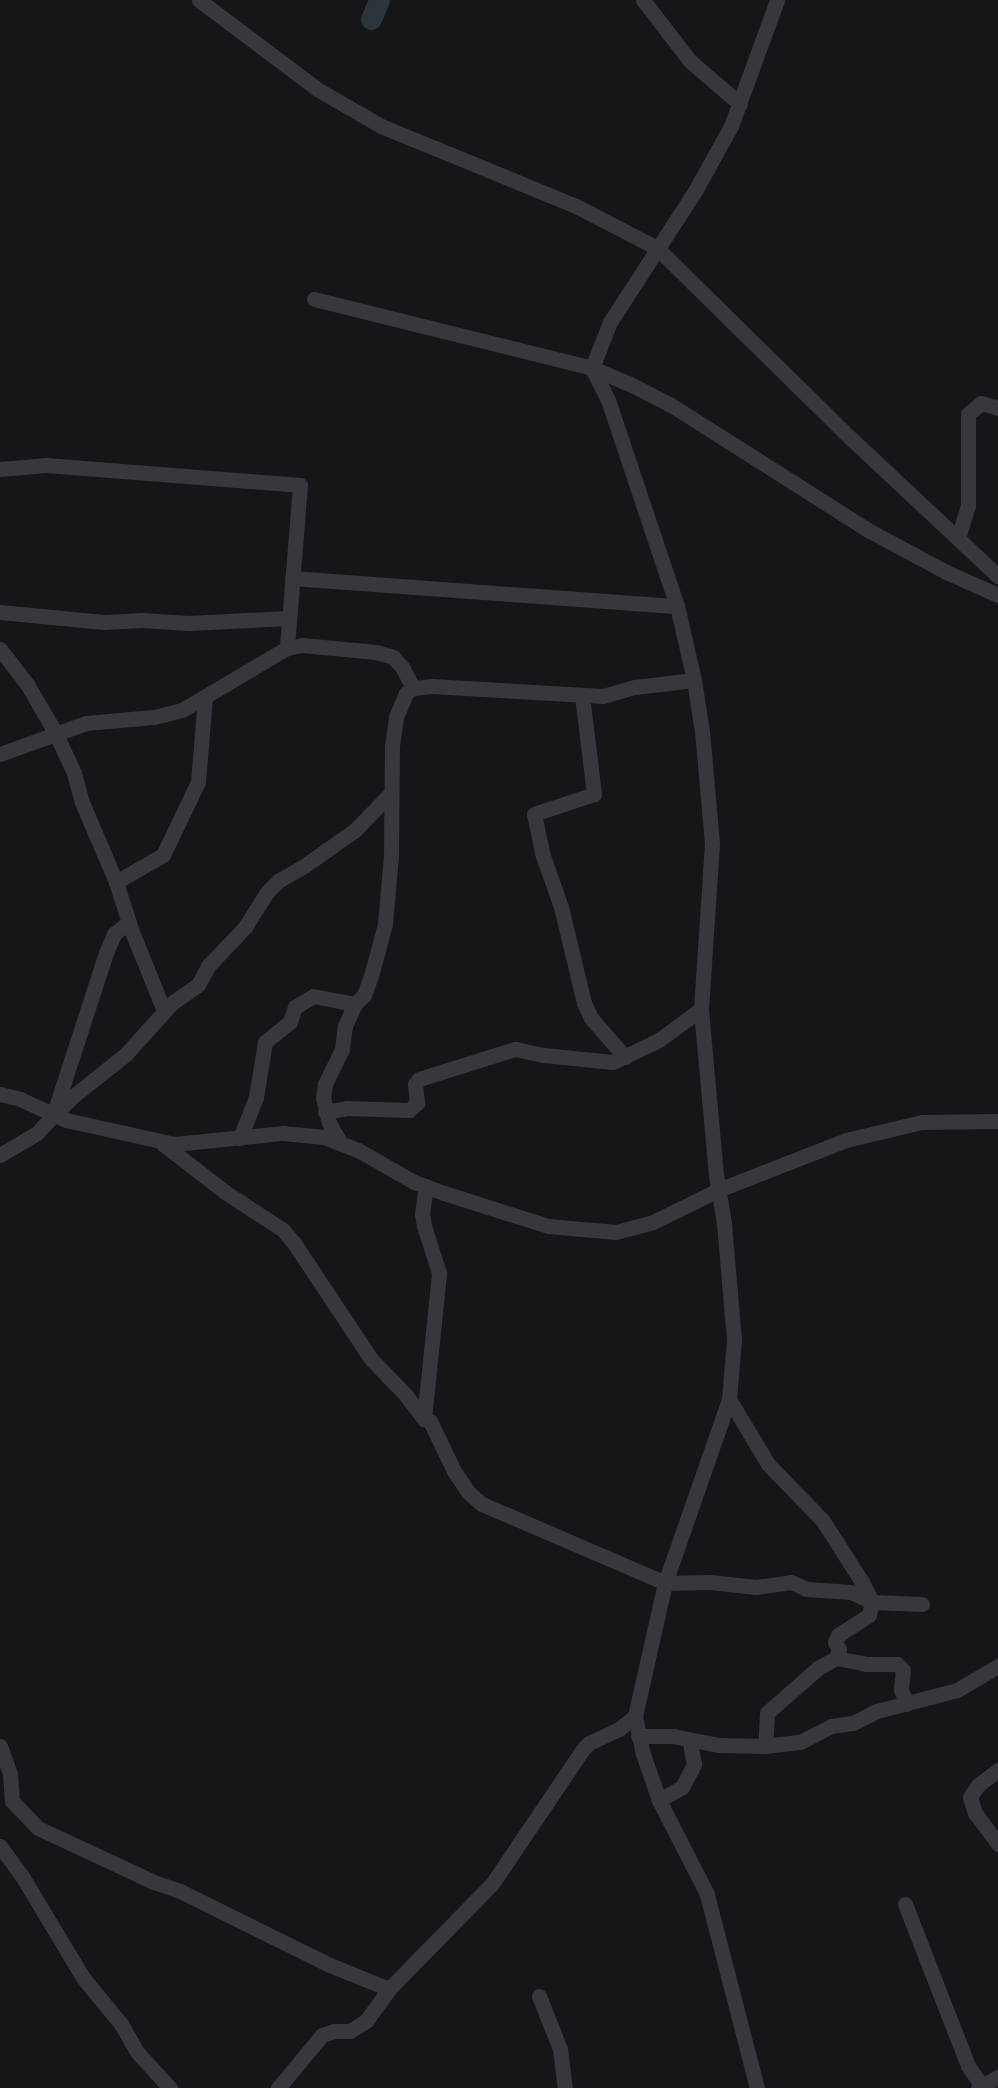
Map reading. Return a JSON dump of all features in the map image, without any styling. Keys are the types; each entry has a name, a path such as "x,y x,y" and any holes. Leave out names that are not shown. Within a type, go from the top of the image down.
{"street":[{"path":"199,0 317,89 381,126 576,206 657,248 844,432 998,576"},
{"path":"644,0 690,61 740,104"},
{"path":"757,2088 707,1894 658,1800 638,1736 635,1716 665,1583 729,1399 733,1330 701,1009 712,843 707,766 694,680 677,606 608,400 592,368 610,322 695,191 740,104 777,0"},
{"path":"314,299 592,368 671,405 868,530 946,572 998,595"},
{"path":"958,538 968,506 968,414 981,403 998,408"},
{"path":"0,469 46,465 300,485 287,648"},
{"path":"292,578 677,606"},
{"path":"0,612 104,622 142,620 189,623 289,618"},
{"path":"0,754 55,732 86,723 153,717 182,710 287,648 302,645 376,652 393,657 402,667 413,688"},
{"path":"0,649 16,668 55,732 79,783 81,800 116,882 164,1011"},
{"path":"340,1142 325,1112 323,1098 325,1084 342,1049 345,1026 355,1004 364,994 371,976 385,924 392,856 391,793 396,717 400,702 413,688 431,686 582,696 617,694 635,687 694,680"},
{"path":"582,696 594,794 534,814 542,853 561,908 584,1004 591,1018 625,1057"},
{"path":"116,882 163,855 193,793 198,782 205,698"},
{"path":"0,1155 37,1133 72,1097 126,1054 164,1011 198,985 208,966 245,927 267,892 278,881 304,866 355,830 391,793"},
{"path":"53,1116 106,953 114,934 129,921"},
{"path":"240,1138 256,1097 265,1042 290,1022 295,1007 313,996 355,1004"},
{"path":"325,1112 347,1108 409,1110 417,1104 415,1084 419,1079 515,1049 613,1062 659,1040 701,1009"},
{"path":"0,1094 20,1099 53,1116 89,1127 189,1145 283,1133 324,1137 340,1142 426,1186 548,1226 616,1232 653,1222 718,1190 831,1145 895,1126 922,1122 998,1121"},
{"path":"158,1140 225,1192 283,1230 294,1243 370,1359 405,1394 424,1419 430,1421 454,1471 468,1492 482,1504 665,1583 710,1582 756,1587 791,1582 807,1589 851,1592 872,1602 922,1604"},
{"path":"424,1419 439,1273 430,1253 422,1214 426,1186"},
{"path":"729,1399 768,1464 824,1521 872,1602 868,1615 838,1635 835,1642 839,1649 836,1658"},
{"path":"765,1746 767,1713 818,1668 836,1658 866,1664 897,1664 903,1670 904,1677 900,1682 907,1704"},
{"path":"638,1736 673,1736 718,1745 765,1746 800,1743 831,1726 853,1723 877,1711 957,1690 998,1666"},
{"path":"278,2088 322,2035 360,2027 389,1989 492,1884 544,1804 589,1743 619,1729 635,1716"},
{"path":"658,1800 682,1787 694,1764 689,1739"},
{"path":"0,1746 10,1774 12,1801 38,1828 154,1882 180,1891 330,1965 389,1989"},
{"path":"998,1770 978,1785 970,1797 975,1814 998,1844"},
{"path":"0,1846 22,1876 84,1979 121,2024 137,2052 170,2088"},
{"path":"905,1904 968,2066 980,2087 998,2077"},
{"path":"538,1996 560,2049 566,2088"}],"waterway":[{"path":"371,19 379,0"}]}
